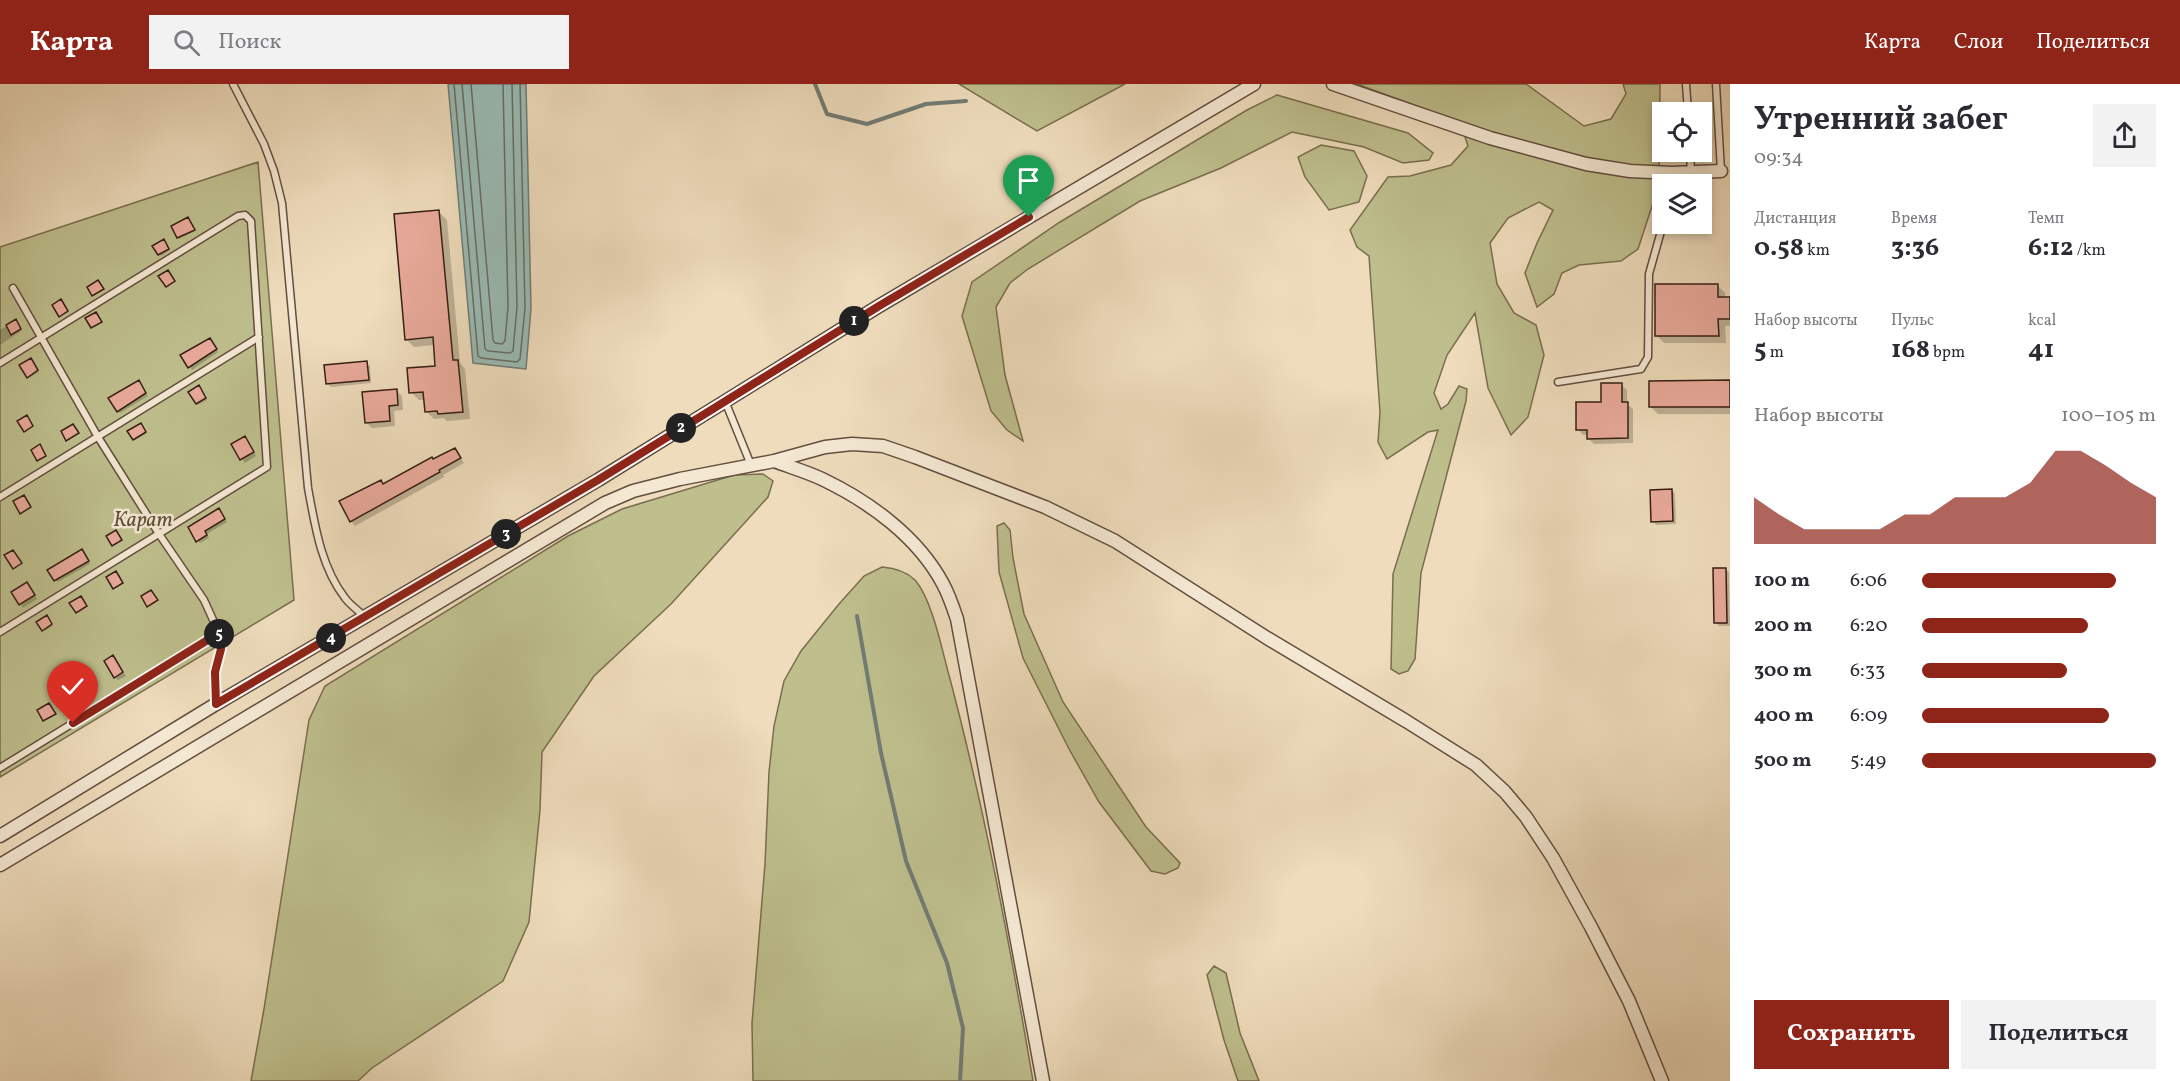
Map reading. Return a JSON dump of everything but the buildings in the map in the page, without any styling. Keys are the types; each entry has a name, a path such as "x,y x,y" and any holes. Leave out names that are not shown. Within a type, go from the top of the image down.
{"street":[{"path":"0,836 216,704 598,480 879,306 1254,84"},
{"path":"1334,84 1490,138 1586,164 1652,175"},
{"path":"1685,174 1721,171"},
{"path":"0,865 604,503 633,491 680,479 774,461 825,447 883,446 1045,507 1115,541 1267,638 1476,765 1505,792 1526,817 1553,858 1629,1001 1662,1081"},
{"path":"774,461 822,479 866,505 897,527 924,555 943,584 957,619 1043,1081"}],"lane":[{"path":"233,84 264,144 282,203 308,488 316,532 329,571 345,599 366,618"},
{"path":"1686,84 1687,102"},
{"path":"1716,84 1721,171"},
{"path":"1690,162 1691,172"},
{"path":"0,363 238,216 245,215 251,221 267,467 0,632"},
{"path":"1558,382 1641,369 1648,357 1649,274 1660,234"},
{"path":"13,288 98,437 204,600 219,633 221,649 215,672 216,704"},
{"path":"0,497 259,337"},
{"path":"725,401 751,465"},
{"path":"0,768 219,633"}],"green space":[{"path":"959,84 1125,84 1037,131"},
{"path":"1357,84 1526,84 1584,126 1611,119 1626,94 1623,84 1660,84 1660,102 1652,102 1652,162 1659,162 1659,174 1652,174 1652,206 1638,249 1621,261 1579,265 1562,273 1554,294 1537,307 1525,273 1553,210 1539,202 1508,218 1490,243 1497,284 1514,313 1536,325 1544,355 1528,417 1511,435 1488,388 1475,313 1447,355 1434,393 1441,409 1448,404 1459,386 1467,389 1466,401 1421,573 1415,659 1408,671 1399,674 1391,669 1393,574 1438,430 1428,432 1387,459 1378,442 1380,412 1369,256 1357,247 1350,230 1388,177 1410,176 1451,165 1468,146 1460,122"},
{"path":"1277,95 1408,133 1433,153 1429,160 1403,163 1364,147 1292,132 1221,168 1140,201 1028,269 1010,283 996,307 1005,375 1023,441 1007,430 991,411 962,316 972,282 1060,222 1247,110"},
{"path":"1321,145 1354,151 1367,176 1359,202 1329,210 1305,177 1298,157"},
{"name":"Карат","path":"258,162 294,600 0,777 0,247"},
{"path":"763,474 773,481 768,497 671,604 594,676 542,752 540,810 529,922 503,981 372,1068 358,1081 251,1081 309,720 325,686 568,536 622,509 734,475"},
{"path":"1004,523 1010,530 1024,614 1063,702 1146,827 1180,863 1178,868 1165,874 1151,871 1099,802 1023,658 999,572 997,526"},
{"path":"882,567 900,570 915,580 927,600 936,627 986,829 1033,1081 753,1081 752,1023 765,864 769,772 774,726 784,681 801,651 839,604 864,576"},
{"path":"1214,966 1226,973 1240,1033 1259,1081 1238,1081 1224,1040 1207,975"}],"water":[{"path":"448,84 526,84 531,308 526,369 473,363"}],"waterway":[{"path":"815,84 827,114 867,124 926,104 966,101"},
{"path":"857,616 881,753 906,861 947,963 963,1028 960,1081"}],"route":[{"path":"73,723 219,633 221,649 215,672 216,704 598,480 879,306 1029,217"}]}
